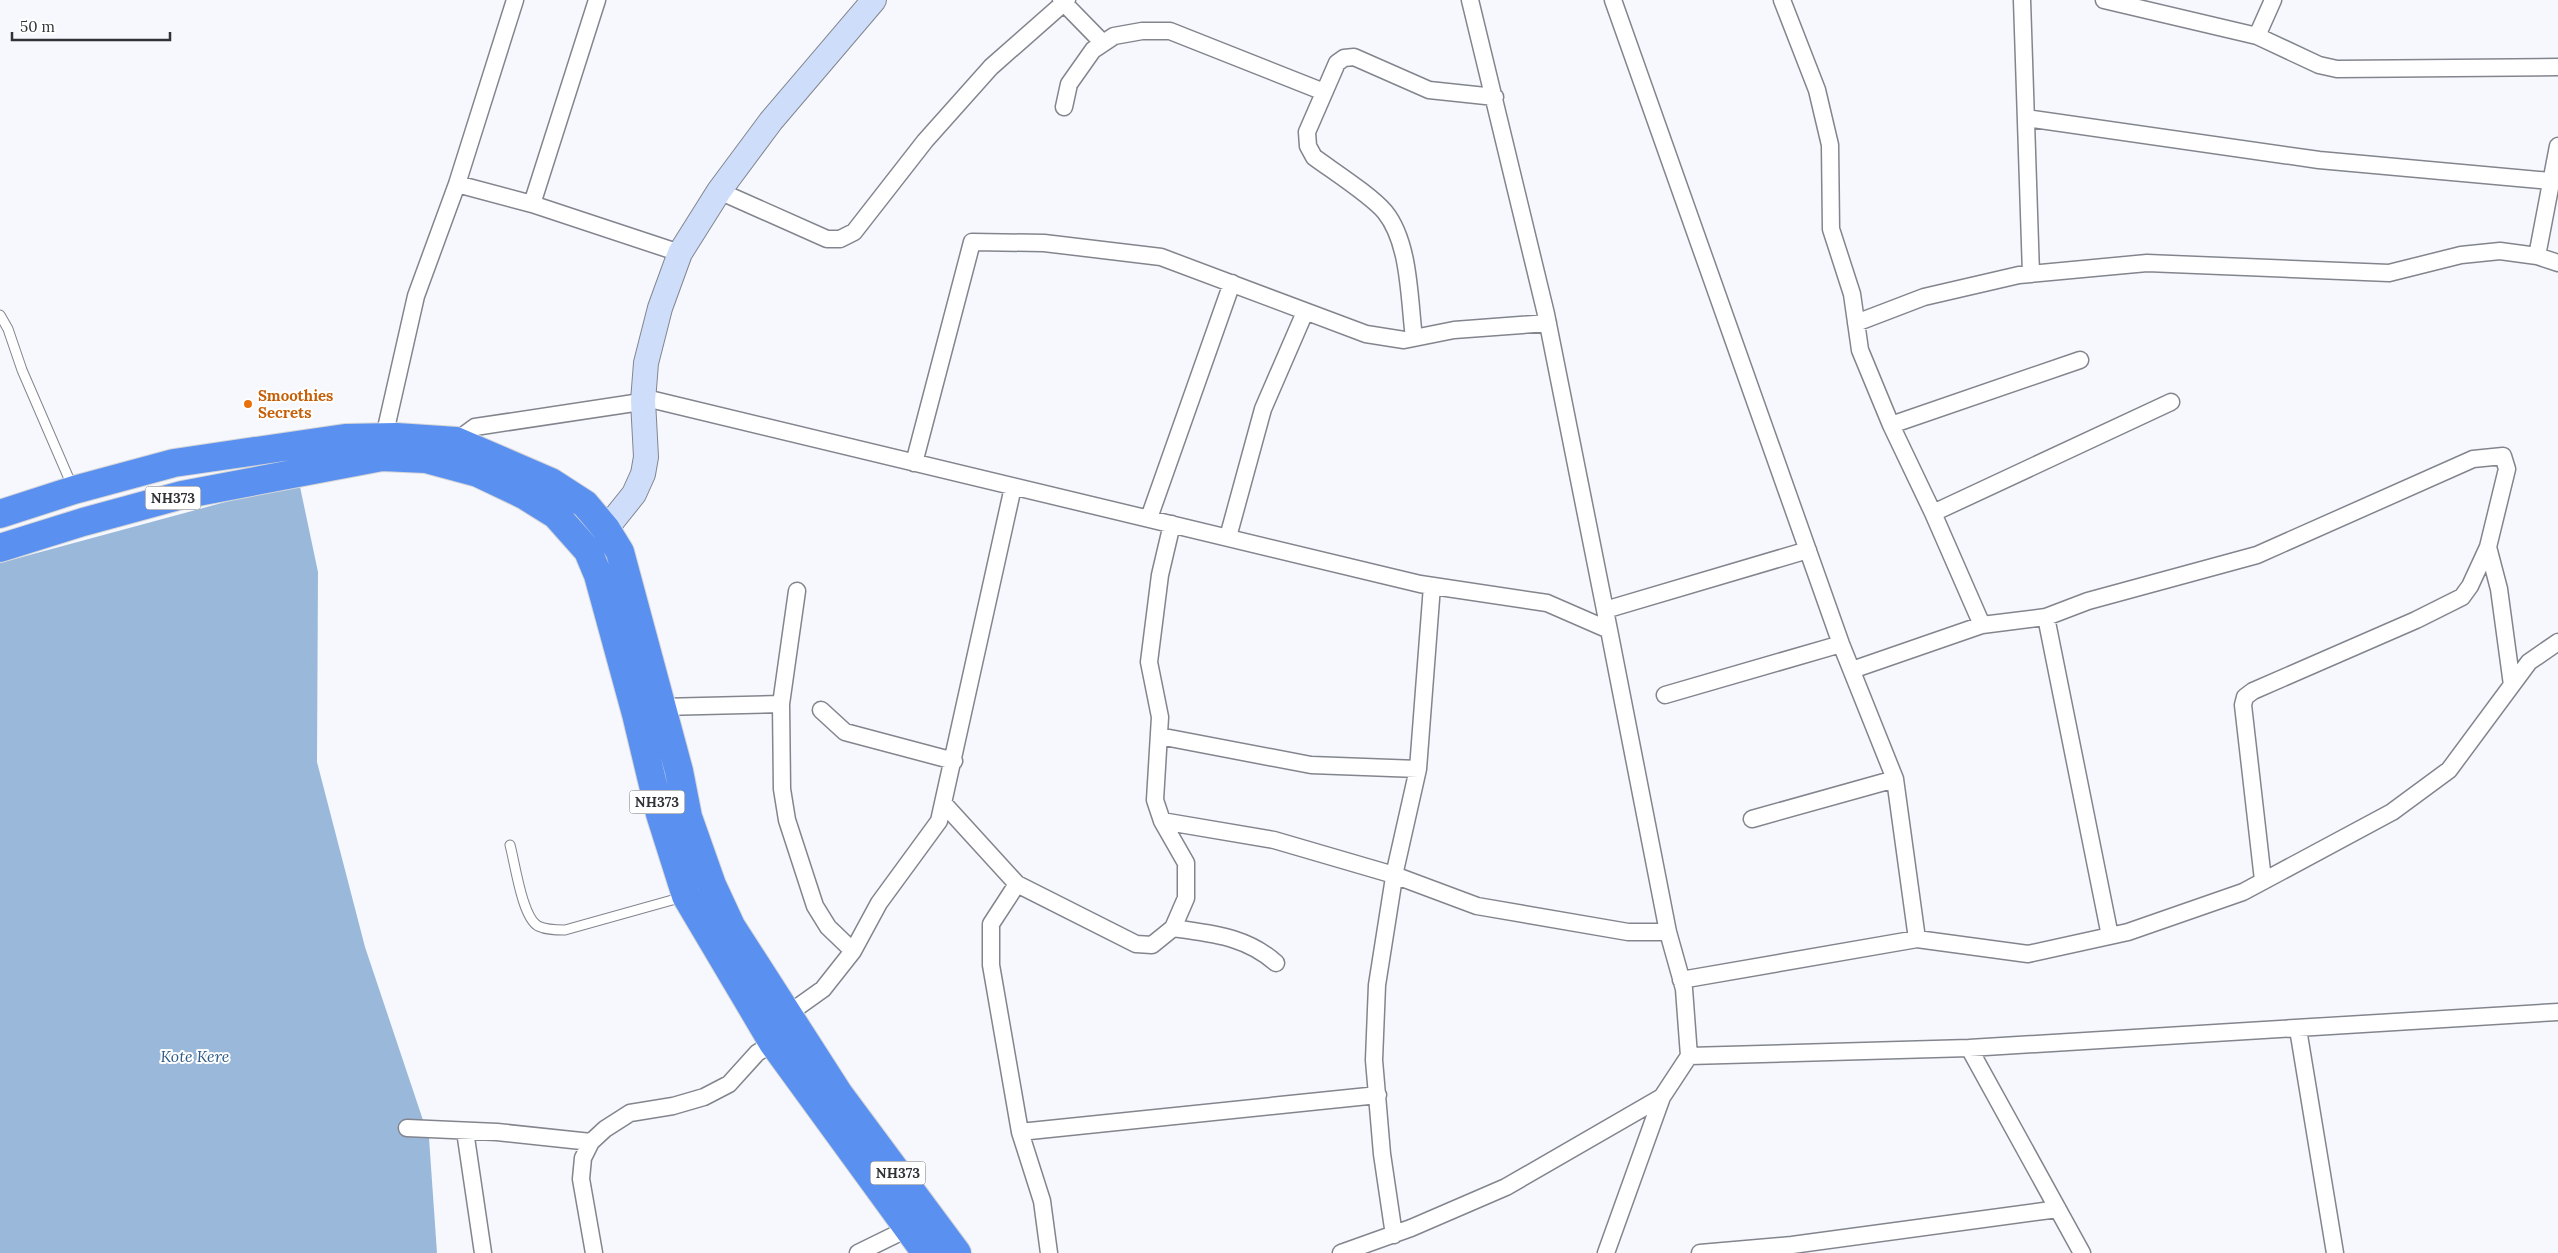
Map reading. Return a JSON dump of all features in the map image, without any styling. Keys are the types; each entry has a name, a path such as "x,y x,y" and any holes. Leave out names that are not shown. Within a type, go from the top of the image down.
{"highway":[{"name":"NH373","path":"0,514 74,490 174,463 345,438 384,437 456,441 551,482 585,504 606,529 620,552 688,817 712,885 731,926 839,1094 957,1253"},
{"name":"NH373","path":"0,548 83,522 182,495 382,457 426,459 478,473 524,495 556,515 588,551 598,575 636,714 660,814 686,896 773,1043 926,1253"}],"street":[{"path":"384,437 416,296 457,184 515,0"},
{"path":"532,204 597,0"},
{"path":"606,529 634,494 644,474 646,457 643,401 646,363 660,308 680,253 719,190 771,121 874,0"},
{"path":"1470,0 1548,323 1668,932 1684,989 1689,1056 1662,1098 1606,1253"},
{"path":"1614,0 1841,644 1895,779 1918,939"},
{"path":"1782,0 1817,90 1830,145 1831,229 1852,294 1860,350 1891,425 1933,513 1982,625"},
{"path":"2022,0 2031,274"},
{"path":"2104,0 2126,3 2258,36 2319,65 2337,69 2558,67"},
{"path":"2258,36 2273,0"},
{"path":"719,190 827,240 840,239 854,232 926,140 990,67 1064,1 1104,43"},
{"path":"1064,107 1069,84 1092,50 1114,36 1133,32 1170,31 1324,92"},
{"path":"1414,338 1403,251 1395,226 1384,210 1314,157 1308,146 1307,132 1337,63 1344,58 1354,57 1429,90 1495,98"},
{"path":"2026,118 2319,160 2550,181"},
{"path":"2537,256 2558,146"},
{"path":"457,184 532,204 680,253"},
{"path":"914,463 972,242 1044,243 1161,257 1366,334 1404,340 1454,330 1548,323"},
{"path":"1856,323 1924,297 2031,274 2147,263 2389,273 2461,255 2500,251 2537,256 2558,262"},
{"path":"1149,518 1232,283"},
{"path":"1228,537 1262,409 1306,312"},
{"path":"1891,425 2080,360"},
{"path":"456,441 475,427 654,400 1432,586 1546,603 1610,630"},
{"path":"1933,513 2171,402"},
{"path":"1852,670 1982,625 2046,617 2088,600 2257,555 2473,460 2498,455 2503,456 2507,468 2489,535 2488,547 2499,589 2512,684"},
{"path":"788,1014 823,989 853,952 879,903 939,821 954,760 1012,487"},
{"path":"944,804 1017,884 1136,944 1152,945 1173,928 1186,898 1186,863 1162,821 1155,800 1160,717 1149,662 1160,575 1172,524"},
{"path":"2263,880 2243,704 2245,697 2253,691 2416,620 2462,597 2470,586 2488,547"},
{"path":"1605,610 1808,550"},
{"path":"1394,1234 1382,1154 1374,1060 1377,985 1394,875 1418,769 1432,586"},
{"path":"797,591 781,704 782,789 787,820 815,906 828,927 853,952"},
{"path":"2046,617 2110,936"},
{"path":"1681,980 1918,939 2028,954 2128,932 2243,892 2392,812 2449,770 2528,662 2558,642"},
{"path":"1665,695 1841,644"},
{"path":"661,707 781,704"},
{"path":"821,710 845,732 954,760"},
{"path":"1159,736 1311,765 1418,769"},
{"path":"1752,819 1895,779"},
{"path":"1162,821 1274,840 1394,875 1477,906 1628,932 1668,932"},
{"path":"1017,884 991,924 991,965 1020,1132 1042,1201 1050,1253"},
{"path":"1173,928 1220,935 1260,948 1276,963"},
{"path":"1689,1056 1969,1048 2298,1030 2558,1012"},
{"path":"2298,1030 2335,1253"},
{"path":"594,1253 581,1179 583,1158 591,1142 604,1129 630,1113 696,1100 729,1084 757,1052 773,1043"},
{"path":"1969,1048 2082,1253"},
{"path":"1020,1132 1378,1095"},
{"path":"1342,1253 1394,1234 1506,1187 1662,1098"},
{"path":"407,1128 591,1142"},
{"path":"465,1131 483,1253"},
{"path":"1700,1253 1792,1249 2058,1209"},
{"path":"858,1253 907,1229"}],"lane":[{"path":"0,315 8,329 22,370 74,490"},
{"path":"510,845 528,918 538,926 551,930 565,930 686,896"}],"water":[{"name":"Kote Kere","path":"299,482 318,572 317,762 365,947 429,1138 437,1253 0,1253 0,563"}],"place":[{"name":"Smoothies Secrets","path":"248,404"}]}
